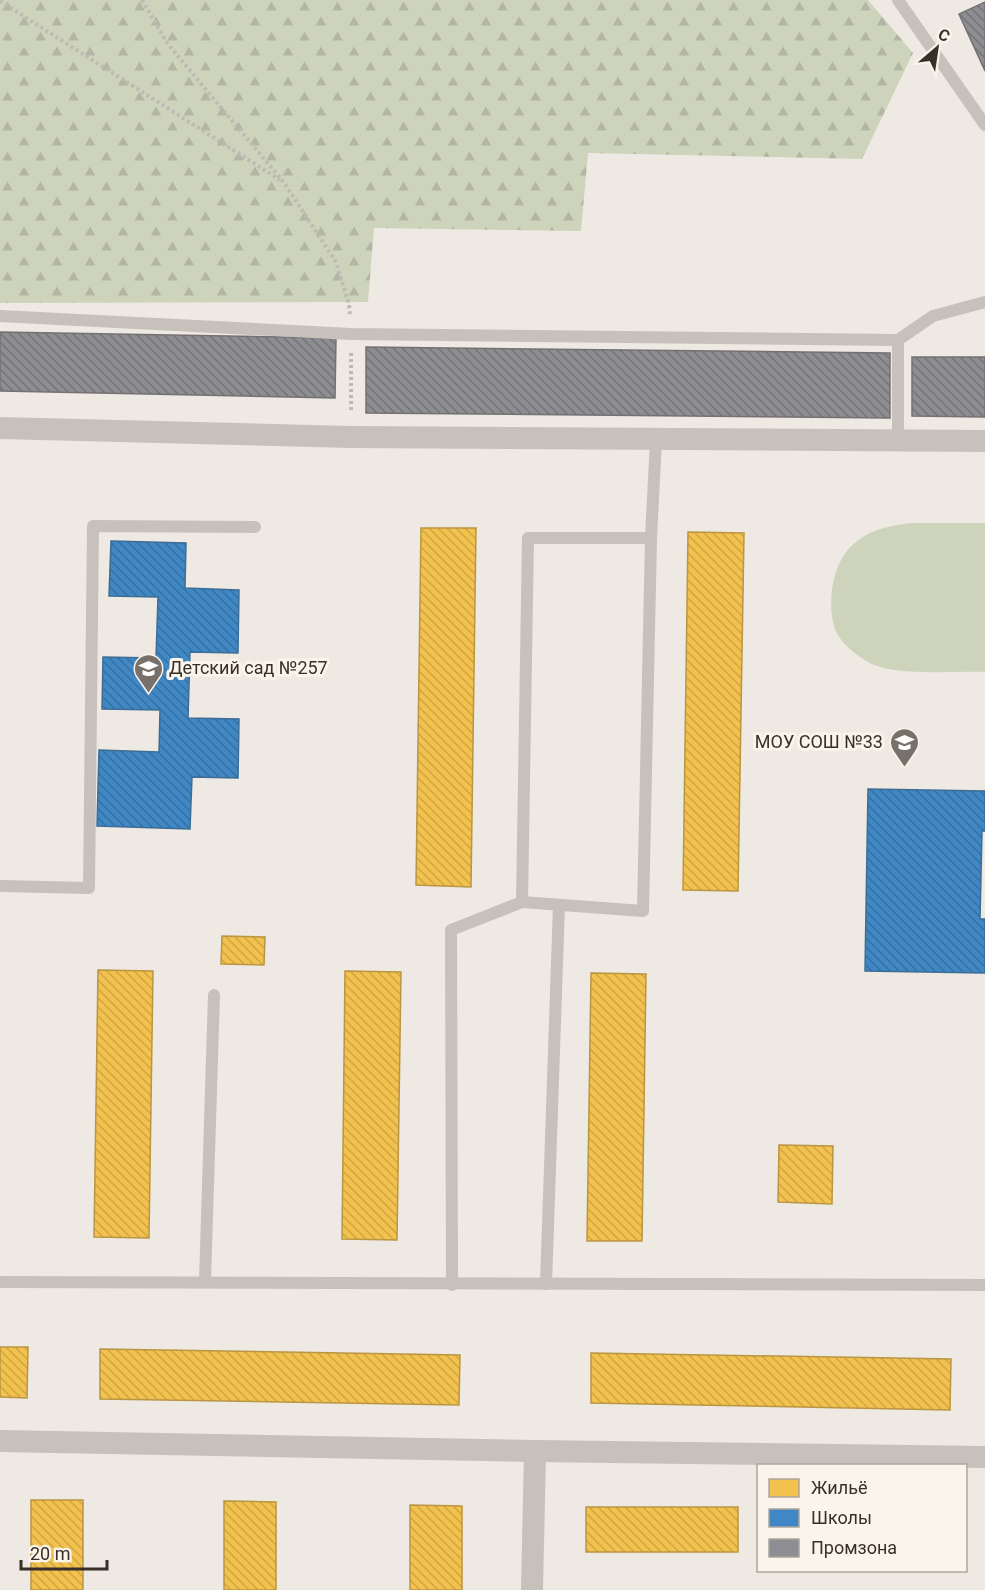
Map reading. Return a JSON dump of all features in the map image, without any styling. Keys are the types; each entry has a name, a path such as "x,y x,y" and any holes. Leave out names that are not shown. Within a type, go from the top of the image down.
{"street":[{"path":"0,428 351,437 985,441"},
{"path":"0,1440 535,1451 985,1456"},
{"path":"532,1590 535,1451"}],"lane":[{"path":"898,0 985,125"},
{"path":"0,316 351,334 898,340 933,316 985,302"},
{"path":"898,340 898,440"},
{"path":"452,1284 451,930 522,902 644,911 651,538 656,440"},
{"path":"0,886 89,888 93,526 255,527"},
{"path":"522,902 528,538 651,538"},
{"path":"546,1284 559,905"},
{"path":"205,1281 214,995"},
{"path":"0,1282 985,1285"}],"path":[{"path":"142,0 167,43 285,184 336,262 349,304 351,437"},
{"path":"0,1 285,184"}],"green space":[{"path":"0,0 868,0 913,53 862,159 588,153 581,231 374,228 368,302 0,303"},
{"path":"911,523 985,523 985,672 911,672 883,668 854,653 836,632 832,615 832,592 837,569 848,549 876,531"}],"building: Жильё":[{"path":"421,528 476,528 471,887 416,885"},
{"path":"688,532 744,533 738,891 683,890"},
{"path":"222,936 265,937 264,965 221,964"},
{"path":"98,970 153,971 149,1238 94,1237"},
{"path":"345,971 401,972 397,1240 342,1239"},
{"path":"591,973 646,974 642,1241 587,1241"},
{"path":"779,1145 833,1146 832,1204 778,1202"},
{"path":"0,1347 28,1347 27,1398 0,1397"},
{"path":"100,1349 460,1355 459,1405 100,1399"},
{"path":"591,1353 951,1359 950,1410 591,1403"},
{"path":"31,1500 83,1500 83,1590 31,1590"},
{"path":"224,1501 276,1502 276,1590 224,1590"},
{"path":"410,1505 462,1506 462,1590 410,1590"},
{"path":"586,1507 738,1507 738,1552 586,1552"}],"building: Школы":[{"path":"111,541 186,543 185,588 239,590 238,653 190,652 188,718 239,719 238,778 192,777 190,829 97,826 99,750 159,752 160,710 102,709 103,657 156,658 158,597 109,596"},
{"path":"868,789 985,791 980,919 985,919 985,973 865,971"}],"building: Промзона":[{"path":"985,2 985,71 959,14"},
{"path":"0,332 336,338 335,398 0,391"},
{"path":"366,347 890,353 890,418 366,413"},
{"path":"912,357 985,357 985,417 912,416"}],"place":[{"name":"Детский сад №257","path":"148,694"},
{"name":"МОУ СОШ №33","path":"904,768"}]}
